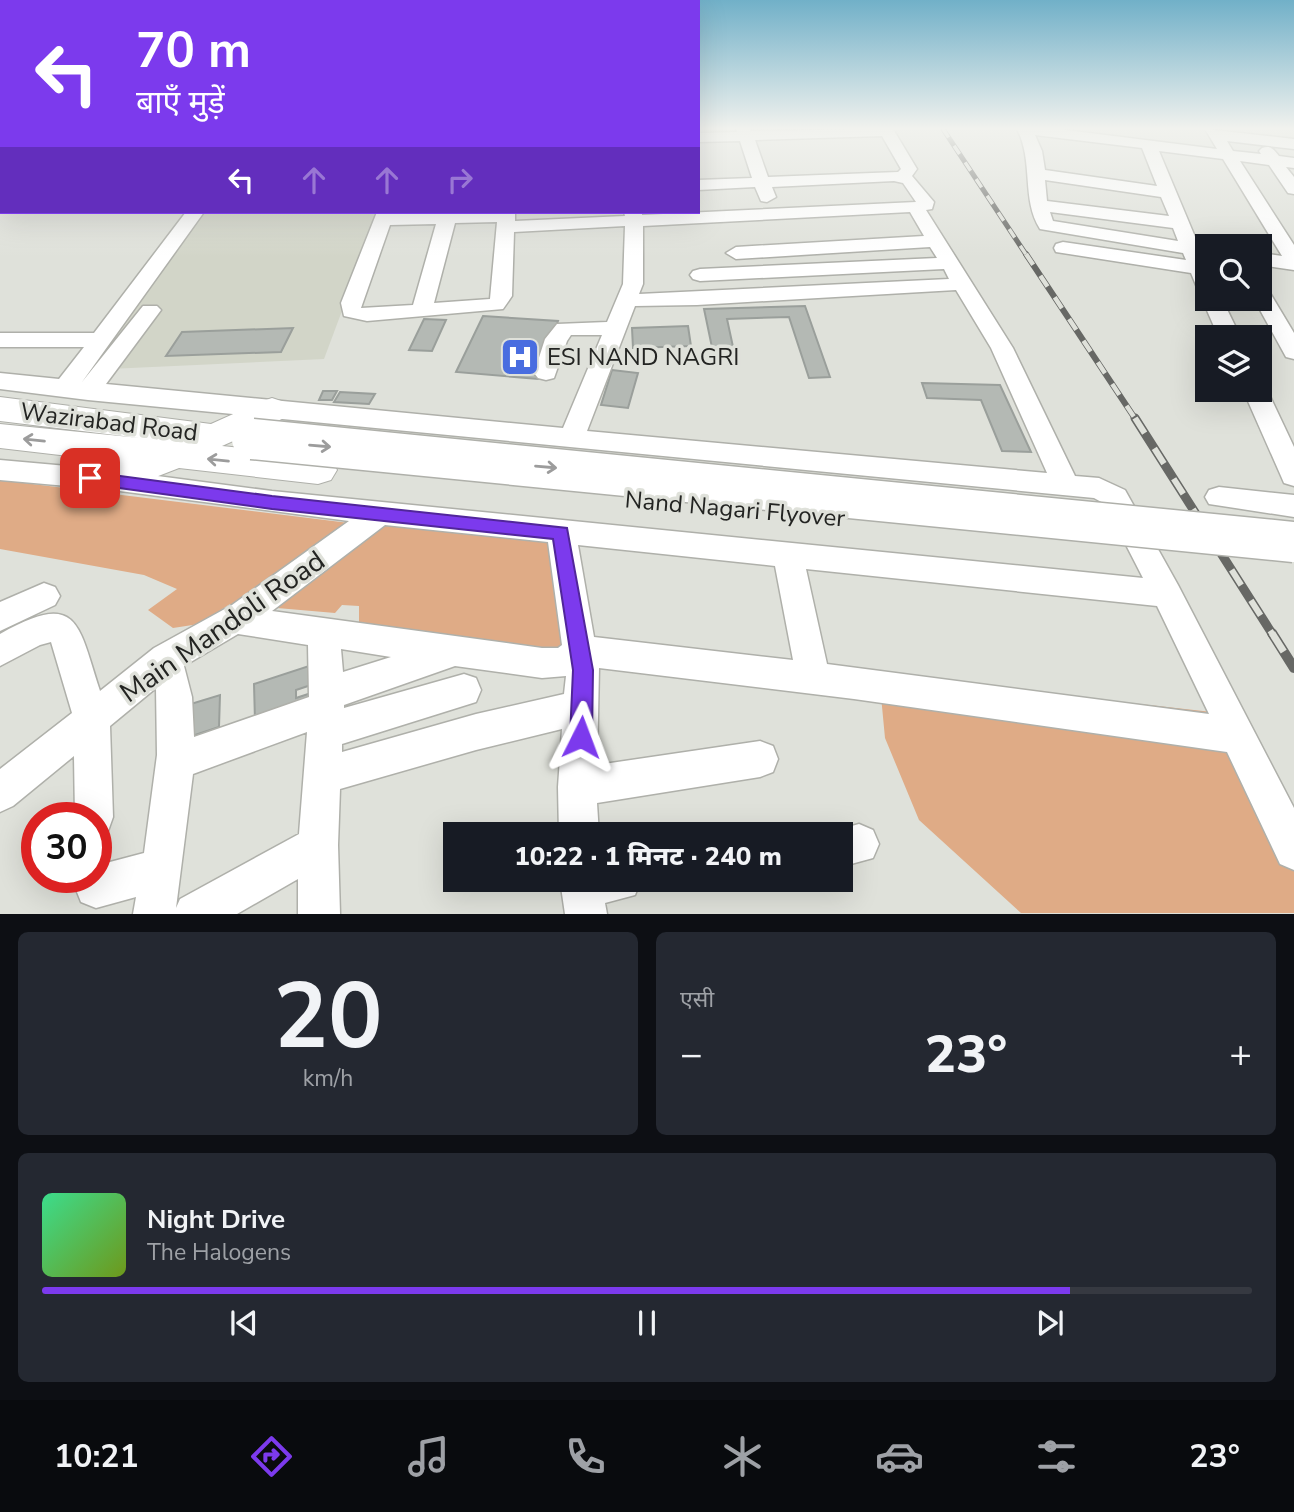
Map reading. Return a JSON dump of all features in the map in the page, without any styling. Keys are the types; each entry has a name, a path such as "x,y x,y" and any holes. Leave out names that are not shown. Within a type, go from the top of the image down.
{"highway":[{"name":"Wazirabad Road","path":"0,409 248,428"},
{"name":"Nand Nagari Flyover","path":"248,428 1294,542"},
{"name":"Wazirabad Road","path":"0,436 175,456"},
{"name":"Nand Nagari Flyover","path":"175,456 1294,563"},
{"path":"112,480 175,456"}],"street":[{"path":"758,172 767,199"},
{"path":"902,177 907,172"},
{"path":"1034,172 1046,225 1195,270"},
{"path":"1057,172 1179,223"},
{"path":"1072,172 1170,198"},
{"path":"1159,172 1195,255"},
{"path":"1238,172 1294,262"},
{"path":"1281,172 1294,190"},
{"path":"505,218 502,296 496,305 367,315 351,312 351,303 384,216 505,218 638,229 767,199 902,177 909,180 923,216 1002,348 1065,483"},
{"path":"700,185 767,199 923,216"},
{"path":"700,201 767,199"},
{"path":"76,390 100,340 194,214"},
{"path":"736,253 856,238 923,216"},
{"path":"422,310 447,218"},
{"path":"572,437 633,284 638,229"},
{"path":"856,238 875,289"},
{"path":"1063,248 1195,271"},
{"path":"1272,260 1294,262"},
{"path":"700,275 951,263"},
{"path":"1077,269 1195,273"},
{"path":"626,300 697,299 964,285"},
{"path":"76,390 150,310"},
{"path":"1271,311 1294,352"},
{"path":"546,373 556,339 565,329 614,328"},
{"path":"0,340 100,340"},
{"path":"0,381 76,390 248,428 572,437 1099,488 1115,497 1167,594 1294,850"},
{"path":"1260,402 1294,476"},
{"path":"0,470 112,480 272,502 561,533 1167,594"},
{"path":"1219,497 1294,506"},
{"name":"Main Mandoli Road","path":"0,793 166,659 235,620 380,513"},
{"path":"561,533 583,670 577,787 578,822"},
{"path":"788,555 813,678"},
{"path":"0,617 44,596"},
{"path":"235,620 561,664 569,661 579,650"},
{"path":"0,651 34,631 48,627 60,628 92,720 94,802"},
{"path":"319,914 318,845 326,711 324,631"},
{"path":"579,650 813,678 1237,736"},
{"path":"173,763 326,711 454,651"},
{"path":"154,914 162,869 173,763 175,701 166,659"},
{"path":"326,711 464,690"},
{"path":"322,776 476,732 582,707"},
{"path":"577,787 760,759"},
{"path":"195,914 318,845"},
{"path":"112,883 162,869"}],"shaded area":[{"path":"202,214 378,214 324,359 87,370"},
{"path":"0,480 349,523 557,538 574,647 556,659 359,624 359,606 342,605 335,613 230,604 199,624 173,628 148,610 177,589 144,575 0,549"},
{"path":"879,675 1230,714 1294,836 1294,913 1021,913 919,820 885,738"}],"building":[{"path":"805,306 830,377 809,378 789,317 727,319 735,356 714,357 704,309"},
{"path":"483,316 558,321 538,379 456,372"},
{"path":"424,319 446,320 432,351 409,350"},
{"path":"688,326 691,346 633,348 632,328"},
{"path":"293,328 281,352 166,356 182,332"},
{"path":"612,370 638,373 628,408 601,405"},
{"path":"922,383 1000,385 1031,452 1002,451 981,400 927,398"},
{"path":"323,391 337,391 332,400 319,400"},
{"path":"340,392 375,394 369,404 334,402"},
{"path":"315,664 317,683 296,690 296,698 317,691 318,699 255,721 254,684"},
{"path":"220,695 219,727 180,740 181,707"}],"railway":[{"path":"971,172 1027,256"},
{"path":"1026,254 1136,420"},
{"path":"1135,418 1273,635"},
{"path":"1272,633 1294,668"}],"place":[{"name":"ESI NAND NAGRI","path":"520,357"}],"route":[{"path":"90,478 272,502 561,533 583,670 581,737"}]}
